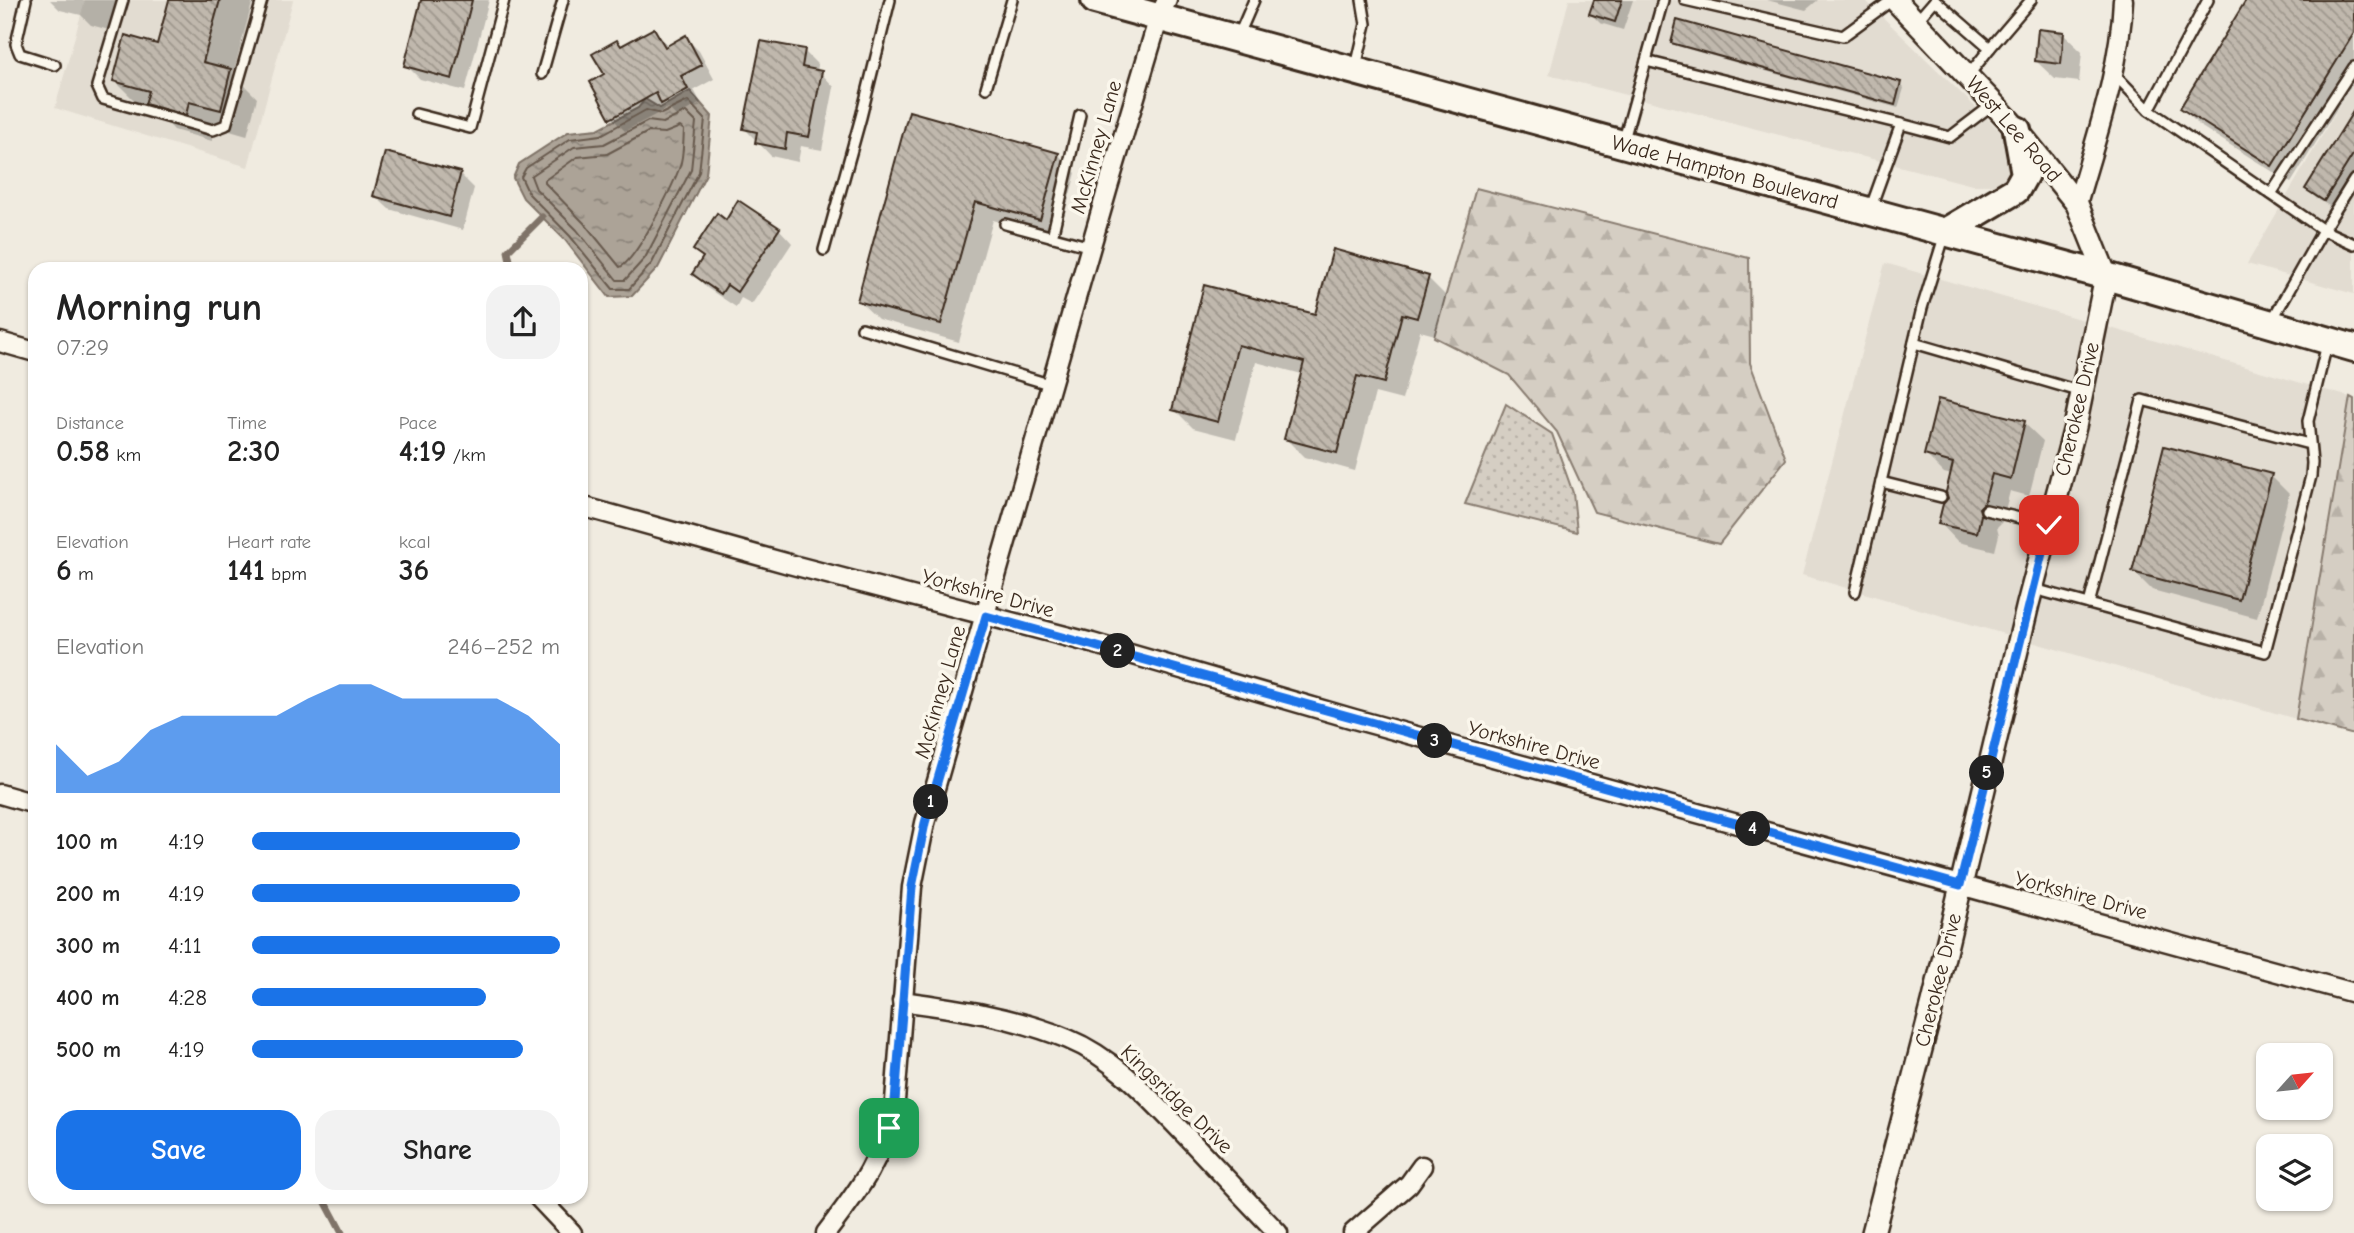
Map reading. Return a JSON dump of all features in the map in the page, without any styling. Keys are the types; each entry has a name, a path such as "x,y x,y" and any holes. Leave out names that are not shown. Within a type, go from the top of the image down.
{"main road":[{"name":"Wade Hampton Boulevard","path":"1096,0 1163,9 1237,39 2106,276 2347,345"},
{"path":"1945,232 2015,190 2025,174 2017,130"}],"street":[{"name":"West Lee Road","path":"1894,0 1994,104 2077,204 2106,276"},
{"path":"2077,204 2114,75 2122,28 2123,0"},
{"name":"McKinney Lane","path":"826,1233 877,1160 889,1128 895,1101 912,887 925,823 1091,247 1163,9"},
{"name":"Cherokee Drive","path":"1873,1233 1930,1016 2032,588 2082,392 2106,276"},
{"path":"0,342 28,350"},
{"name":"Yorkshire Drive","path":"588,508 2354,993"},
{"path":"0,794 28,802"},
{"name":"Kingsridge Drive","path":"902,1001 961,1009 1018,1021 1069,1040 1098,1055 1126,1076 1165,1114 1278,1233"},
{"path":"1353,1233 1409,1184 1422,1166"},
{"path":"545,1204 572,1233"}],"lane":[{"path":"26,0 16,44 20,54 55,65"},
{"path":"123,0 97,86 103,99 213,130 226,125 262,0"},
{"path":"416,114 470,128 504,0"},
{"path":"542,74 563,0"},
{"path":"824,250 890,0"},
{"path":"986,88 1012,0"},
{"path":"1237,39 1254,0"},
{"path":"1355,71 1366,24 1362,0"},
{"path":"1622,144 1663,0"},
{"path":"1685,0 1843,36 1894,0"},
{"path":"1916,22 1935,0 1990,48"},
{"path":"1968,76 2031,0"},
{"path":"2149,110 2208,0"},
{"path":"1646,61 1950,137 1994,104"},
{"path":"2271,194 2354,67"},
{"path":"2114,75 2149,110 2323,230 2354,244"},
{"path":"1052,237 1080,115"},
{"path":"1869,212 1901,124"},
{"path":"2270,324 2354,180"},
{"path":"1005,224 1091,247"},
{"path":"1855,592 1922,308 1945,232"},
{"path":"862,328 1052,385"},
{"path":"1914,343 2082,392"},
{"path":"2032,588 2265,652 2311,475 2308,421 2347,345"},
{"path":"2090,604 2142,400 2309,444"},
{"path":"1881,482 1941,497"},
{"path":"1986,510 2049,525"}],"shaded area":[{"path":"85,0 293,0 248,167 55,108"},
{"path":"1569,0 1865,0 2055,184 1972,185 1549,75"},
{"path":"2354,81 2354,294 2247,264"},
{"path":"1885,263 2350,397 2296,719 1802,575"}],"green space":[{"path":"1476,188 1749,258 1750,363 1786,459 1719,544 1594,512 1557,432 1509,375 1434,337"},
{"path":"2350,397 2354,399 2354,735 2296,719"},
{"path":"1506,404 1552,434 1573,493 1577,532 1465,504"}],"water":[{"path":"690,91 712,116 706,174 658,268 632,296 609,297 588,270 588,262 582,262 565,240 523,198 513,178 519,164 568,132 598,129 638,108 645,99 660,108"}],"building":[{"path":"169,0 220,0 203,62 231,69 221,110 189,102 186,115 145,104 149,91 113,81 125,35 157,44"},
{"path":"421,0 472,0 452,79 404,66"},
{"path":"1594,0 1622,0 1615,22 1589,14"},
{"path":"2246,0 2354,0 2354,33 2272,166 2180,108"},
{"path":"1677,20 1901,82 1895,105 1671,43"},
{"path":"654,28 665,47 686,35 702,65 681,76 688,89 661,104 656,93 610,119 590,82 604,74 592,54 617,40 621,46"},
{"path":"2038,29 2064,32 2061,64 2035,61"},
{"path":"761,41 805,49 802,67 822,71 809,137 787,133 785,149 755,143 757,132 743,129"},
{"path":"2354,110 2354,153 2324,201 2305,189"},
{"path":"909,111 1059,153 1040,220 975,202 941,324 857,301"},
{"path":"385,152 461,172 449,217 373,196"},
{"path":"738,200 780,228 737,292 727,285 721,294 692,274 703,257 693,250 717,213 726,220"},
{"path":"1333,249 1429,276 1417,318 1402,314 1384,383 1357,376 1337,453 1284,439 1304,362 1238,345 1218,422 1172,410 1204,285 1315,314"},
{"path":"1938,399 2025,421 2011,479 1992,474 1984,503 1979,508 1981,515 1977,533 1938,524 1943,504 1948,498 1946,492 1953,463 1924,455"},
{"path":"2164,446 2272,474 2239,600 2132,572"}],"waterway":[{"path":"510,262 508,251 542,217"},
{"path":"327,1204 342,1233"}],"route":[{"path":"889,1128 895,1101 912,887 925,823 986,616 1092,643 1354,719 1960,885 2049,525"}]}
